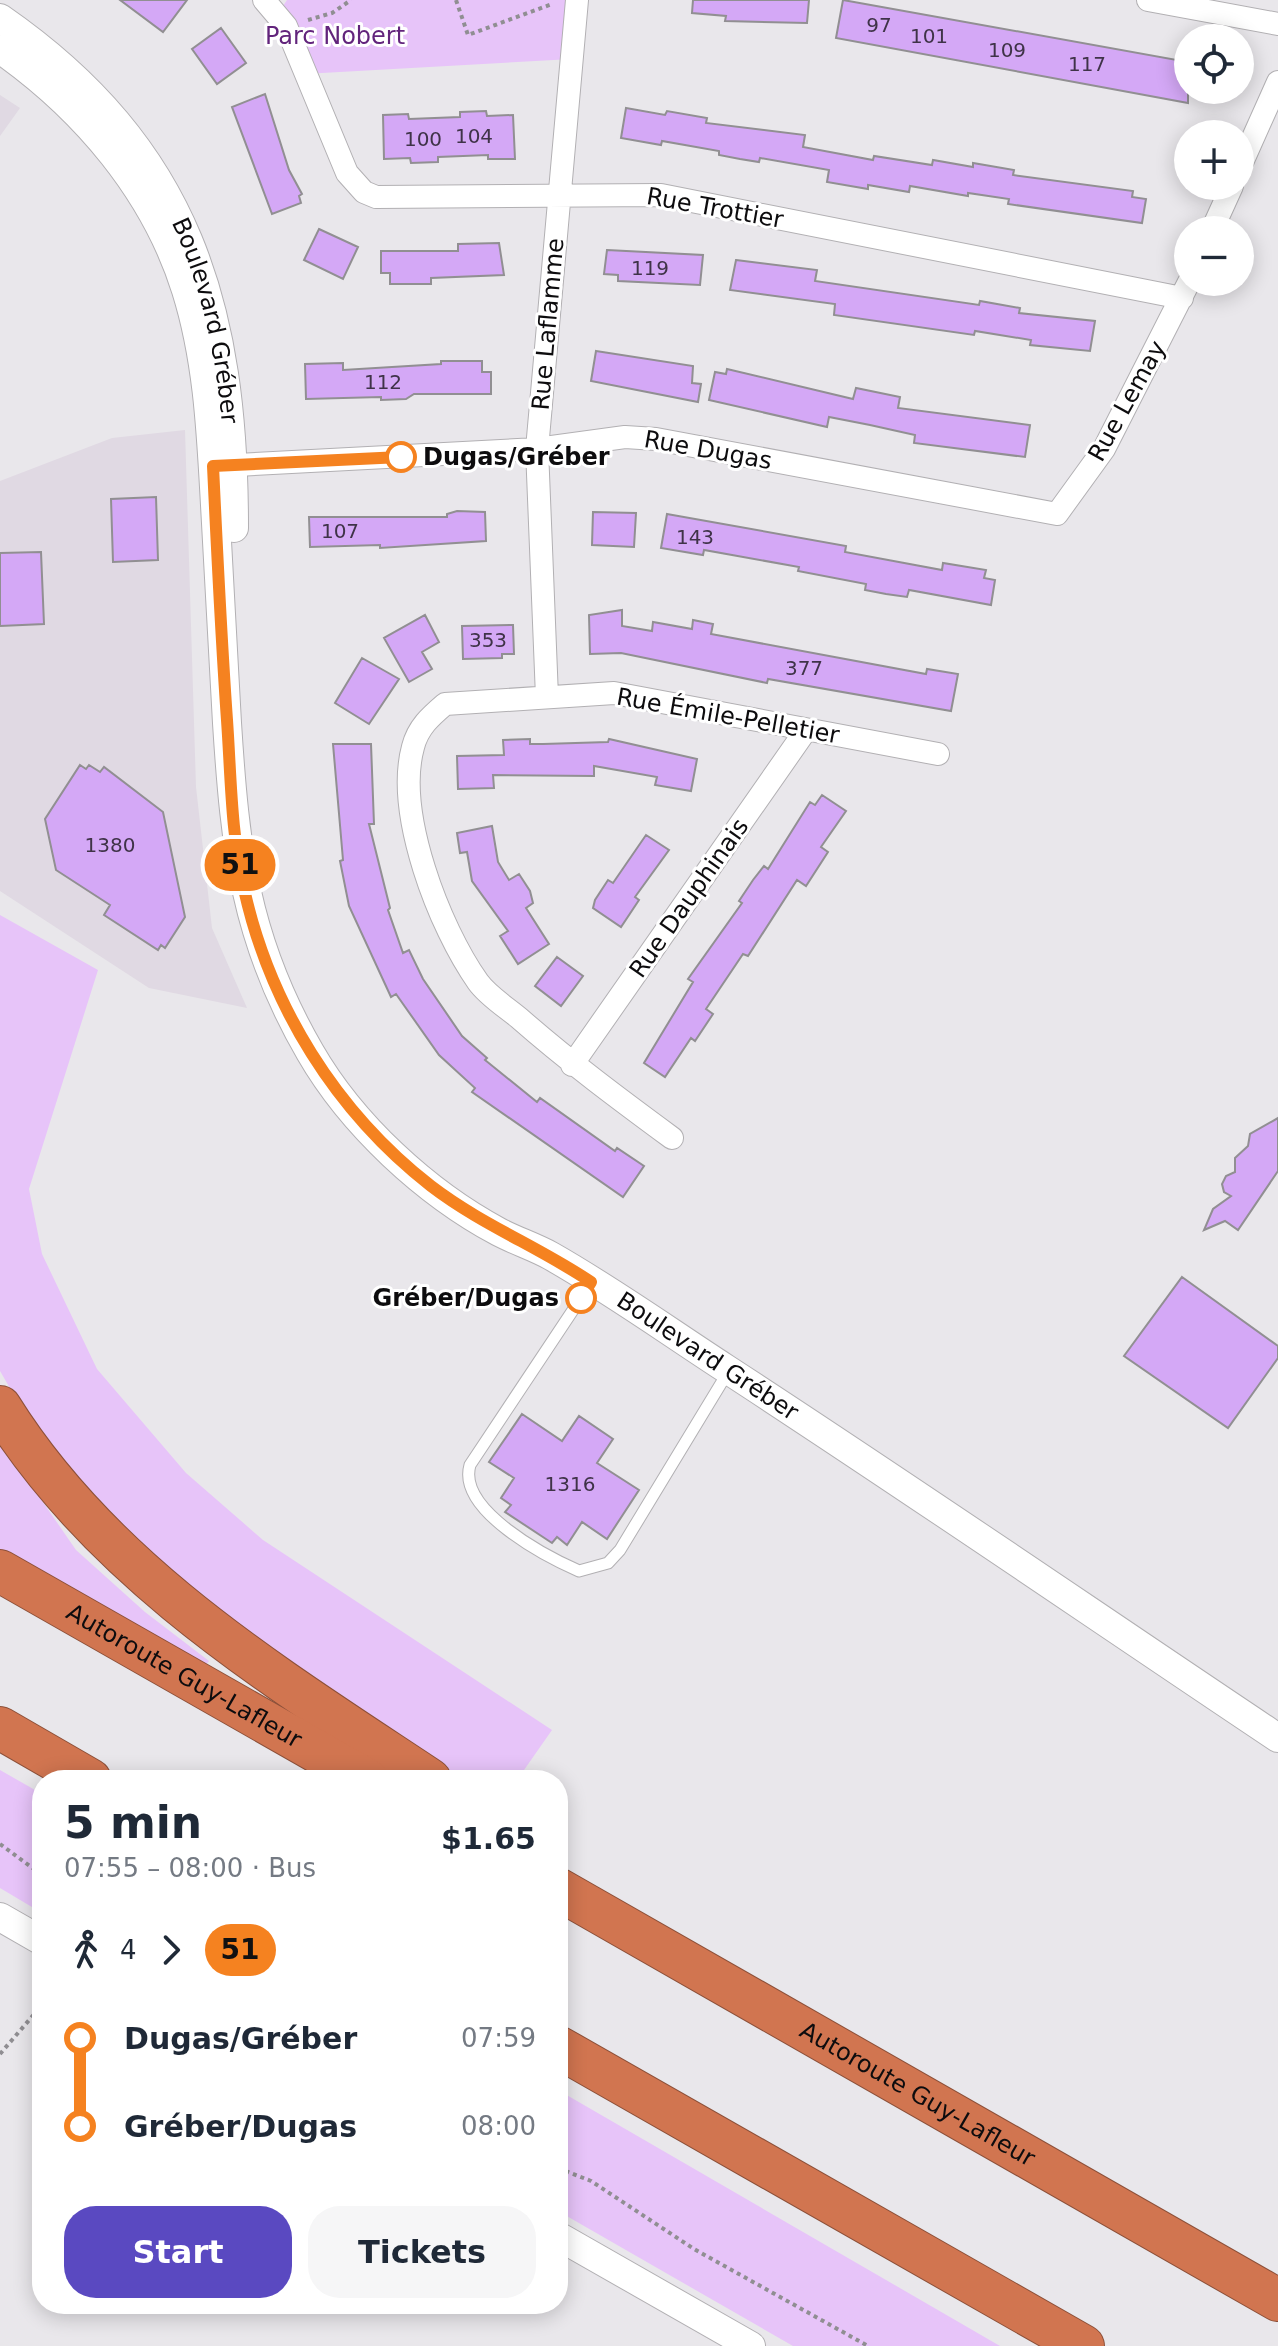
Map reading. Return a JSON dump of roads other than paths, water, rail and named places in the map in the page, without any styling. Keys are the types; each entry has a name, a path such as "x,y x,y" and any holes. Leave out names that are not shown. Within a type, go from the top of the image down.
{"highway":[{"path":"0,1407 64,1495 153,1582 271,1674 415,1770"},
{"name":"Autoroute Guy-Lafleur","path":"0,1571 349,1770"},
{"path":"0,1728 73,1770"},
{"path":"568,1871 833,2046"},
{"name":"Autoroute Guy-Lafleur","path":"568,1895 1278,2300"},
{"path":"568,2053 1083,2346"}],"street":[{"name":"Rue Trottier","path":"264,0 286,26 347,173 364,192 391,199 661,195 1174,288"},
{"name":"Rue Laflamme","path":"547,697 537,449 577,0"},
{"path":"1148,0 1278,24"},
{"name":"Boulevard Gréber","path":"0,18 43,50 108,111 135,145 179,221 205,283 221,343 231,792 244,889 266,966 311,1054 337,1093 377,1137 430,1185 497,1232 549,1255 728,1370 1278,1738"},
{"name":"Boulevard Gréber","path":"0,49 48,86 100,138 139,193 169,248 196,325 223,466"},
{"path":"1254,136 1278,82"},
{"name":"Rue Lemay","path":"1057,514 1104,449 1182,296"},
{"name":"Rue Dugas","path":"223,466 537,449 625,437 656,439 1057,514"},
{"name":"Rue Émile-Pelletier","path":"672,1138 572,1065 479,984 445,924 420,857 410,804 413,747 424,722 445,704 547,697 633,696 938,754"},
{"name":"Rue Dauphinais","path":"572,1065 806,730"},
{"path":"0,1917 32,1935"},
{"path":"568,2242 751,2346"}],"lane":[{"path":"591,1282 470,1465 468,1481 473,1494 494,1520 579,1571 608,1563 629,1538 728,1370"}],"place":[{"name":"Dugas/Gréber","path":"401,457"},
{"name":"Gréber/Dugas","path":"581,1298"}],"park label":[{"name":"Parc Nobert","path":"335,36"}]}
